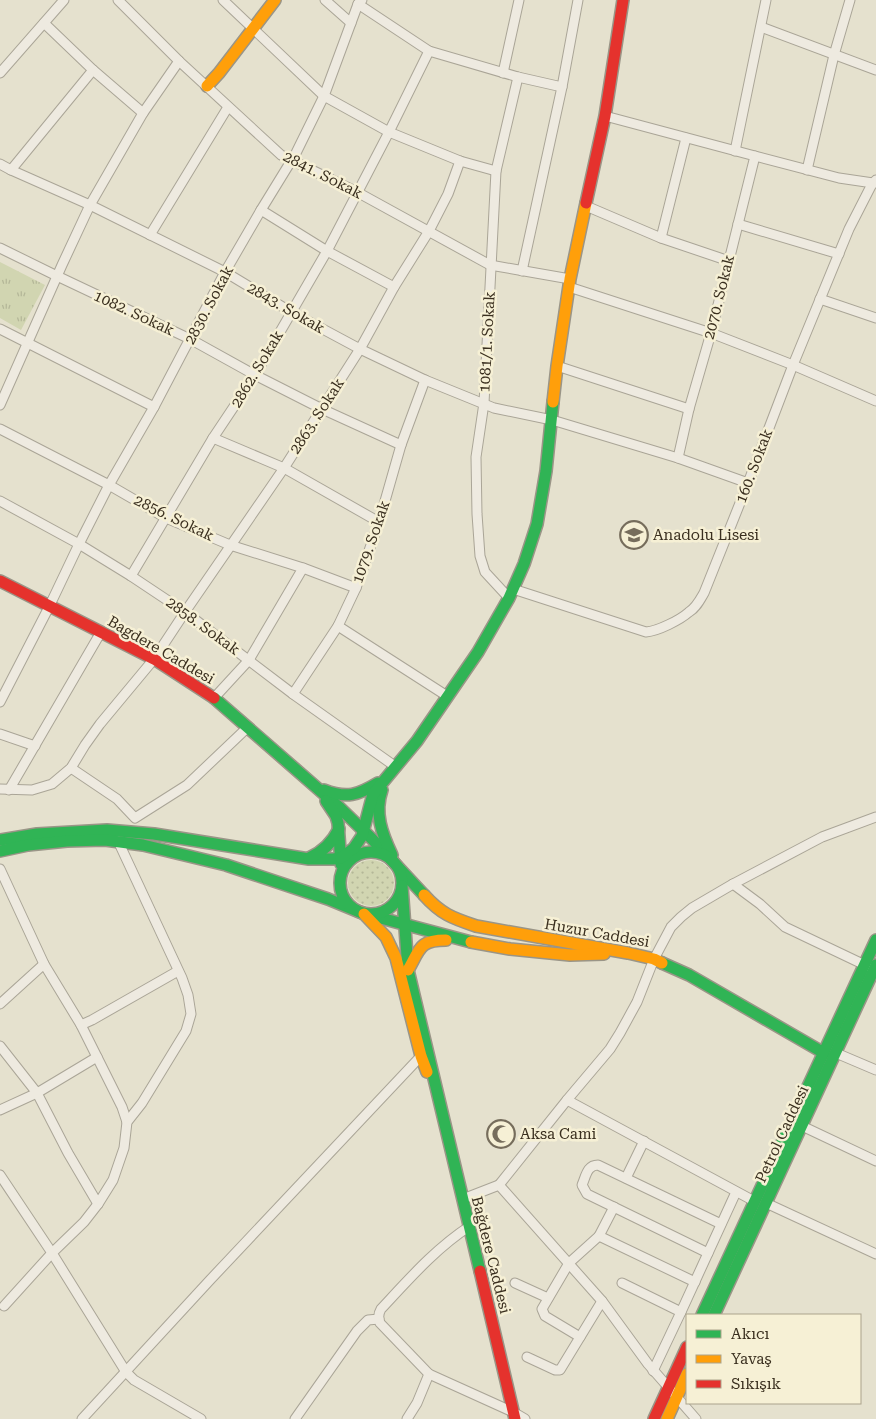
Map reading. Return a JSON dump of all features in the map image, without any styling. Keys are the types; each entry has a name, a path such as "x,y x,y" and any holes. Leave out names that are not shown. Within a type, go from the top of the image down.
{"main road":[{"path":"207,86 275,0"},
{"path":"341,858 356,846 364,831 371,799 375,792 417,741 478,652 511,594 524,564 537,524 546,471 557,366 570,283 605,116 623,0"},
{"name":"Bagdere Caddesi","path":"1,585 154,659 214,698 314,786"},
{"path":"314,786 336,795 355,795 364,792 388,777"},
{"path":"314,786 336,816 339,829 342,874 340,886 344,898 352,907 362,913 375,914 391,907 399,898 402,886 401,874 379,823 377,812 380,794 388,777"},
{"path":"314,786 364,831 395,863"},
{"path":"309,858 319,854 326,848 339,829"},
{"path":"0,840 29,835 106,830 154,834 309,858 333,859 356,856 368,852 380,853 395,863"},
{"path":"0,851 28,845 66,841 104,840 143,844 226,865 328,899 362,913 458,939 510,949 570,955 628,953"},
{"path":"342,874 347,863 356,856"},
{"name":"Huzur Caddesi","path":"395,863 431,903 459,921 476,926 654,959 689,974 830,1053"},
{"name":"Bağdere Caddesi","path":"402,886 408,970 424,1054"},
{"name":"Bağdere Caddesi","path":"362,913 381,931 394,951 399,965 438,1098 514,1416"},
{"path":"408,970 421,948 426,944 431,941 458,939"},
{"name":"Petrol Caddesi","path":"714,1314 802,1126 830,1053 873,968 876,940"},
{"path":"702,1314 754,1202 830,1053"},
{"path":"654,1419 686,1349"},
{"path":"667,1419 686,1376"}],"street":[{"path":"1,68 64,0"},
{"name":"2841. Sokak","path":"118,0 178,61 281,155 357,192 490,265 570,283 793,365 876,401"},
{"path":"223,0 324,96 389,132 460,161 496,171"},
{"path":"325,0 352,22"},
{"path":"503,73 519,0"},
{"path":"522,271 562,87 578,0"},
{"path":"735,151 766,0"},
{"path":"807,170 834,54 850,0"},
{"path":"360,2 429,51 503,73 562,87"},
{"name":"2830. Sokak","path":"0,702 50,608 79,544 109,485 154,406 225,272 260,210 296,153 324,96 360,2"},
{"path":"44,23 143,114"},
{"path":"761,27 876,70"},
{"name":"2862. Sokak","path":"131,576 213,438 255,375 327,251 429,51"},
{"path":"0,405 90,205 143,114 178,61"},
{"path":"11,170 93,70"},
{"name":"1081/1. Sokak","path":"511,594 485,572 480,556 476,514 476,457 484,403 496,171 518,77"},
{"path":"150,235 228,107"},
{"path":"605,116 839,178 875,181"},
{"path":"661,238 686,138"},
{"name":"2070. Sokak","path":"678,458 755,156"},
{"name":"2863. Sokak","path":"5,789 32,790 52,784 71,768 85,744 100,724 154,659 284,468 360,349 394,287 430,231 448,194 460,161"},
{"name":"2843. Sokak","path":"0,164 90,205 225,272 291,312 360,349 425,380 494,408 552,420 678,458 748,483"},
{"name":"160. Sokak","path":"511,594 646,632 656,630 690,612 704,594 838,254 875,181"},
{"path":"868,192 876,199"},
{"path":"586,206 661,238 728,261"},
{"path":"260,210 327,251 394,287"},
{"path":"738,224 838,254"},
{"name":"1082. Sokak","path":"0,248 190,339 322,409 401,446"},
{"path":"820,299 876,318"},
{"path":"0,329 154,406"},
{"path":"557,366 689,409"},
{"name":"1079. Sokak","path":"293,694 338,626 356,588 380,522 401,446 425,380"},
{"name":"2856. Sokak","path":"0,429 109,485 166,518 230,545 303,568 356,588"},
{"path":"213,438 284,468 380,522"},
{"name":"2858. Sokak","path":"0,501 79,544 185,612 293,694 396,767"},
{"path":"214,698 249,660 303,568"},
{"path":"338,626 447,696"},
{"path":"5,789 35,746 101,632"},
{"path":"135,818 188,785 248,727"},
{"path":"0,734 35,746"},
{"path":"71,768 117,799 135,818 135,832"},
{"path":"463,1199 499,1185 610,1049 637,1002 654,959 671,927 681,917 692,908 734,884 822,837 876,817"},
{"path":"118,842 178,971 188,995 191,1014 186,1031 142,1103 126,1122"},
{"path":"0,868 44,964 81,1025 122,1107 126,1122 124,1148 117,1170 98,1204 84,1222 1,1304"},
{"path":"734,884 785,927 873,968"},
{"path":"0,1004 44,964"},
{"path":"81,1025 178,971"},
{"path":"0,1046 37,1094 68,1153 98,1204"},
{"path":"830,1053 876,1070"},
{"path":"82,1419 210,1280 424,1054"},
{"path":"0,1110 37,1094 97,1057"},
{"path":"567,1100 754,1202"},
{"path":"802,1126 876,1161"},
{"path":"626,1178 644,1141"},
{"path":"708,1252 587,1194 582,1185 590,1167 598,1165 721,1224"},
{"path":"0,1175 52,1253 126,1372 134,1380 201,1419"},
{"path":"499,1185 602,1301 653,1371 696,1419"},
{"path":"653,1371 736,1192"},
{"path":"766,1203 876,1254"},
{"path":"580,1338 544,1315 542,1309 569,1263 599,1236 614,1207"},
{"path":"470,1226 453,1237 417,1271 379,1313 380,1323 428,1374 514,1416 525,1419"},
{"path":"599,1236 694,1282"},
{"path":"515,1282 548,1298"},
{"path":"622,1283 681,1312"},
{"path":"526,1357 555,1370 562,1368 602,1301"},
{"path":"295,1419 357,1331 368,1320 379,1318"},
{"path":"407,1419 428,1374"}],"green space":[{"path":"0,262 45,285 21,330 0,318"},
{"path":"371,860 384,864 390,870 394,883 390,896 384,902 371,906 358,902 352,896 348,883 352,870 358,864"}],"traffic: fast":[{"path":"341,858 354,848 362,836 373,794 417,741 478,652 509,598 524,564 537,524 546,471 553,402"},
{"path":"214,698 340,808 424,895"},
{"path":"324,790 346,795 358,793 378,783"},
{"path":"382,790 379,807 380,823 392,855"},
{"path":"326,801 336,816 338,823 341,864"},
{"path":"309,858 327,846 339,829"},
{"path":"0,840 37,834 107,830 154,834 309,859 348,857"},
{"path":"0,851 28,845 67,841 105,840 143,845 226,865 328,899 362,913 471,942"},
{"path":"371,852 383,854 393,861 400,871 402,883 400,895 393,905 383,912 371,914 359,912 349,905 342,895 340,883 342,871 349,861 359,854 371,852"},
{"path":"402,886 408,970 480,1271"},
{"path":"702,1314 876,940"},
{"path":"662,963 689,975 824,1053"},
{"path":"714,1314 876,965"}],"traffic: slow":[{"path":"207,86 275,0"},
{"path":"553,402 570,279 586,203"},
{"path":"424,895 447,915 476,926 628,953 654,959 662,963"},
{"path":"364,914 386,937 396,958 421,1056 427,1072"},
{"path":"408,970 421,947 437,940 446,940"},
{"path":"471,942 510,949 570,955 604,954"},
{"path":"667,1419 686,1376"}],"traffic: jam":[{"path":"586,203 605,116 623,0"},
{"path":"0,581 154,659 214,698"},
{"path":"480,1271 515,1419"},
{"path":"654,1419 686,1349"}],"place":[{"name":"Anadolu Lisesi","path":"634,535"},
{"name":"Aksa Cami","path":"501,1134"}]}
